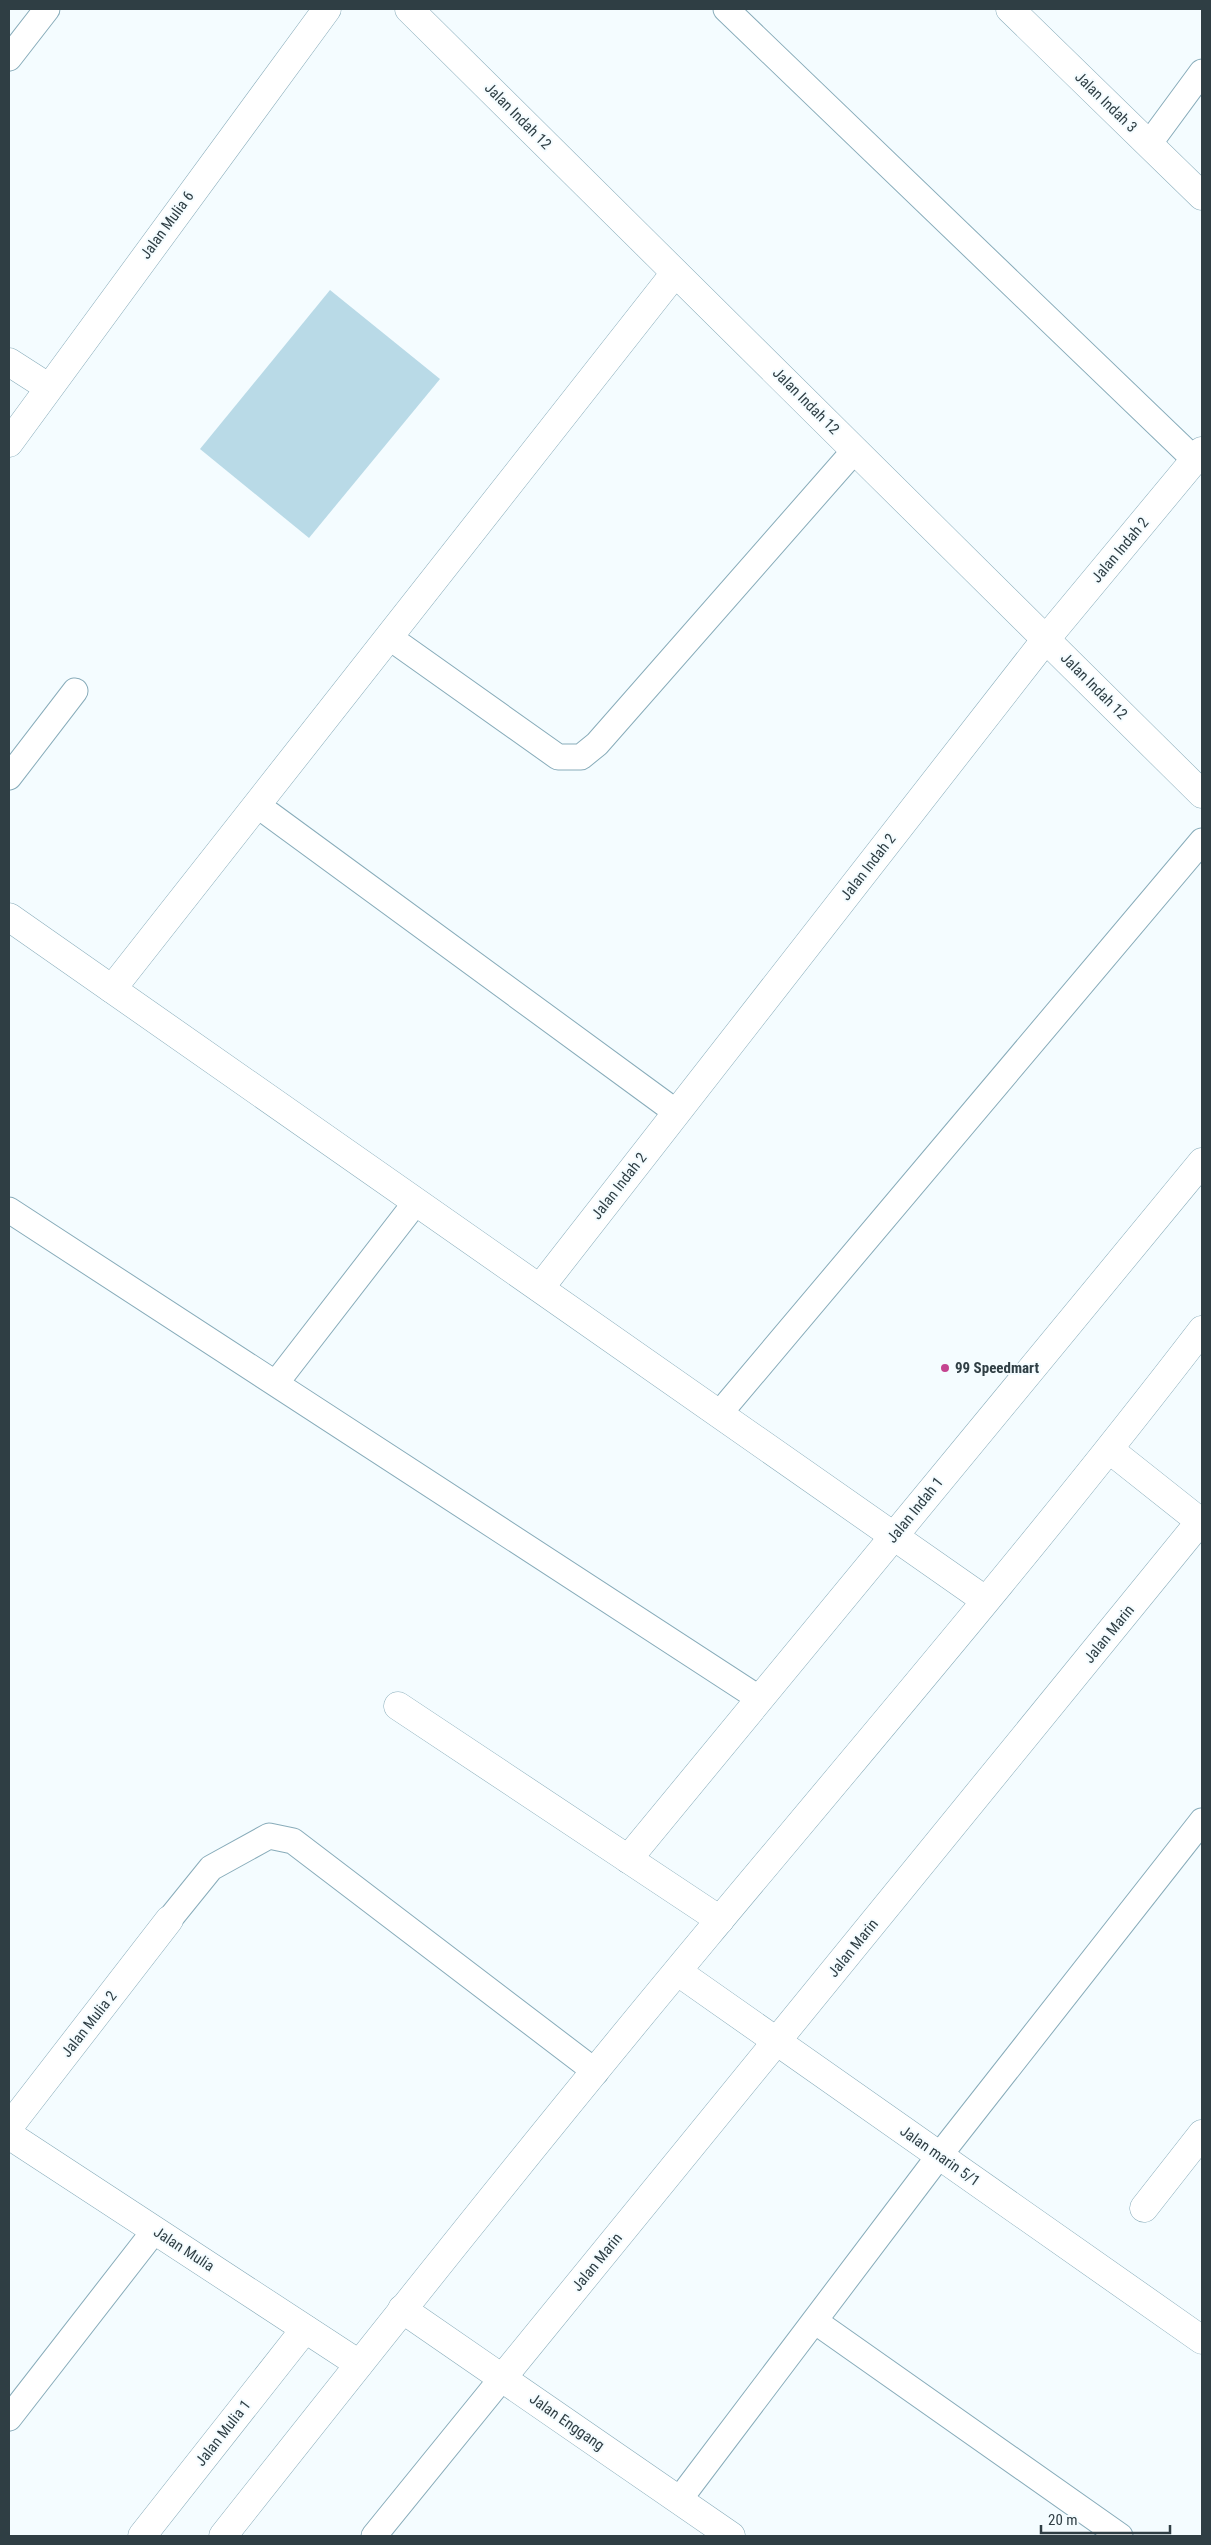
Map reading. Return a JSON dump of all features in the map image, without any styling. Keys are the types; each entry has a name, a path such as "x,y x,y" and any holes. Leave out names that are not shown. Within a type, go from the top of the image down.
{"street":[{"name":"Jalan Mulia 6","path":"9,443 48,387 327,9"},
{"name":"Jalan Indah 12","path":"409,9 1202,794"},
{"name":"Jalan Indah 3","path":"1010,9 1202,196"},
{"path":"112,989 675,273"},
{"path":"9,362 48,387"},
{"name":"Jalan Indah 2","path":"540,1288 1046,639 1199,455"},
{"path":"9,917 986,1600"},
{"name":"Jalan Indah 1","path":"628,1859 1202,1162"},
{"path":"223,2536 402,2309 720,1920 1110,1450 1202,1330"},
{"path":"1110,1450 1202,1521"},
{"name":"Jalan Marin","path":"503,2377 1202,1521"},
{"path":"398,1706 720,1920"},
{"name":"Jalan Mulia 2","path":"9,2127 169,1920"},
{"name":"Jalan marin 5/1","path":"678,1972 1202,2340"},
{"path":"1144,2208 1202,2134"},
{"name":"Jalan Mulia","path":"9,2135 360,2364"},
{"name":"Jalan Enggang","path":"402,2309 731,2536"},
{"name":"Jalan Mulia 1","path":"142,2536 305,2329"}],"lane":[{"path":"9,58 47,9"},
{"path":"726,9 1199,455"},
{"path":"1149,144 1202,72"},
{"path":"389,637 558,757 581,757 597,744 855,450"},
{"path":"9,777 75,691"},
{"path":"257,805 676,1112"},
{"path":"719,1414 1202,841"},
{"path":"276,1383 416,1202"},
{"path":"9,1210 760,1699"},
{"path":"679,2500 816,2322 939,2156 1202,1822"},
{"path":"169,1920 211,1868 269,1836 293,1842 596,2072"},
{"path":"9,2418 156,2230"},
{"path":"816,2322 1120,2536"},
{"path":"374,2536 503,2377"}],"shaded area":[{"path":"330,290 440,379 309,538 200,449"}],"place":[{"name":"99 Speedmart","path":"945,1368"}]}
